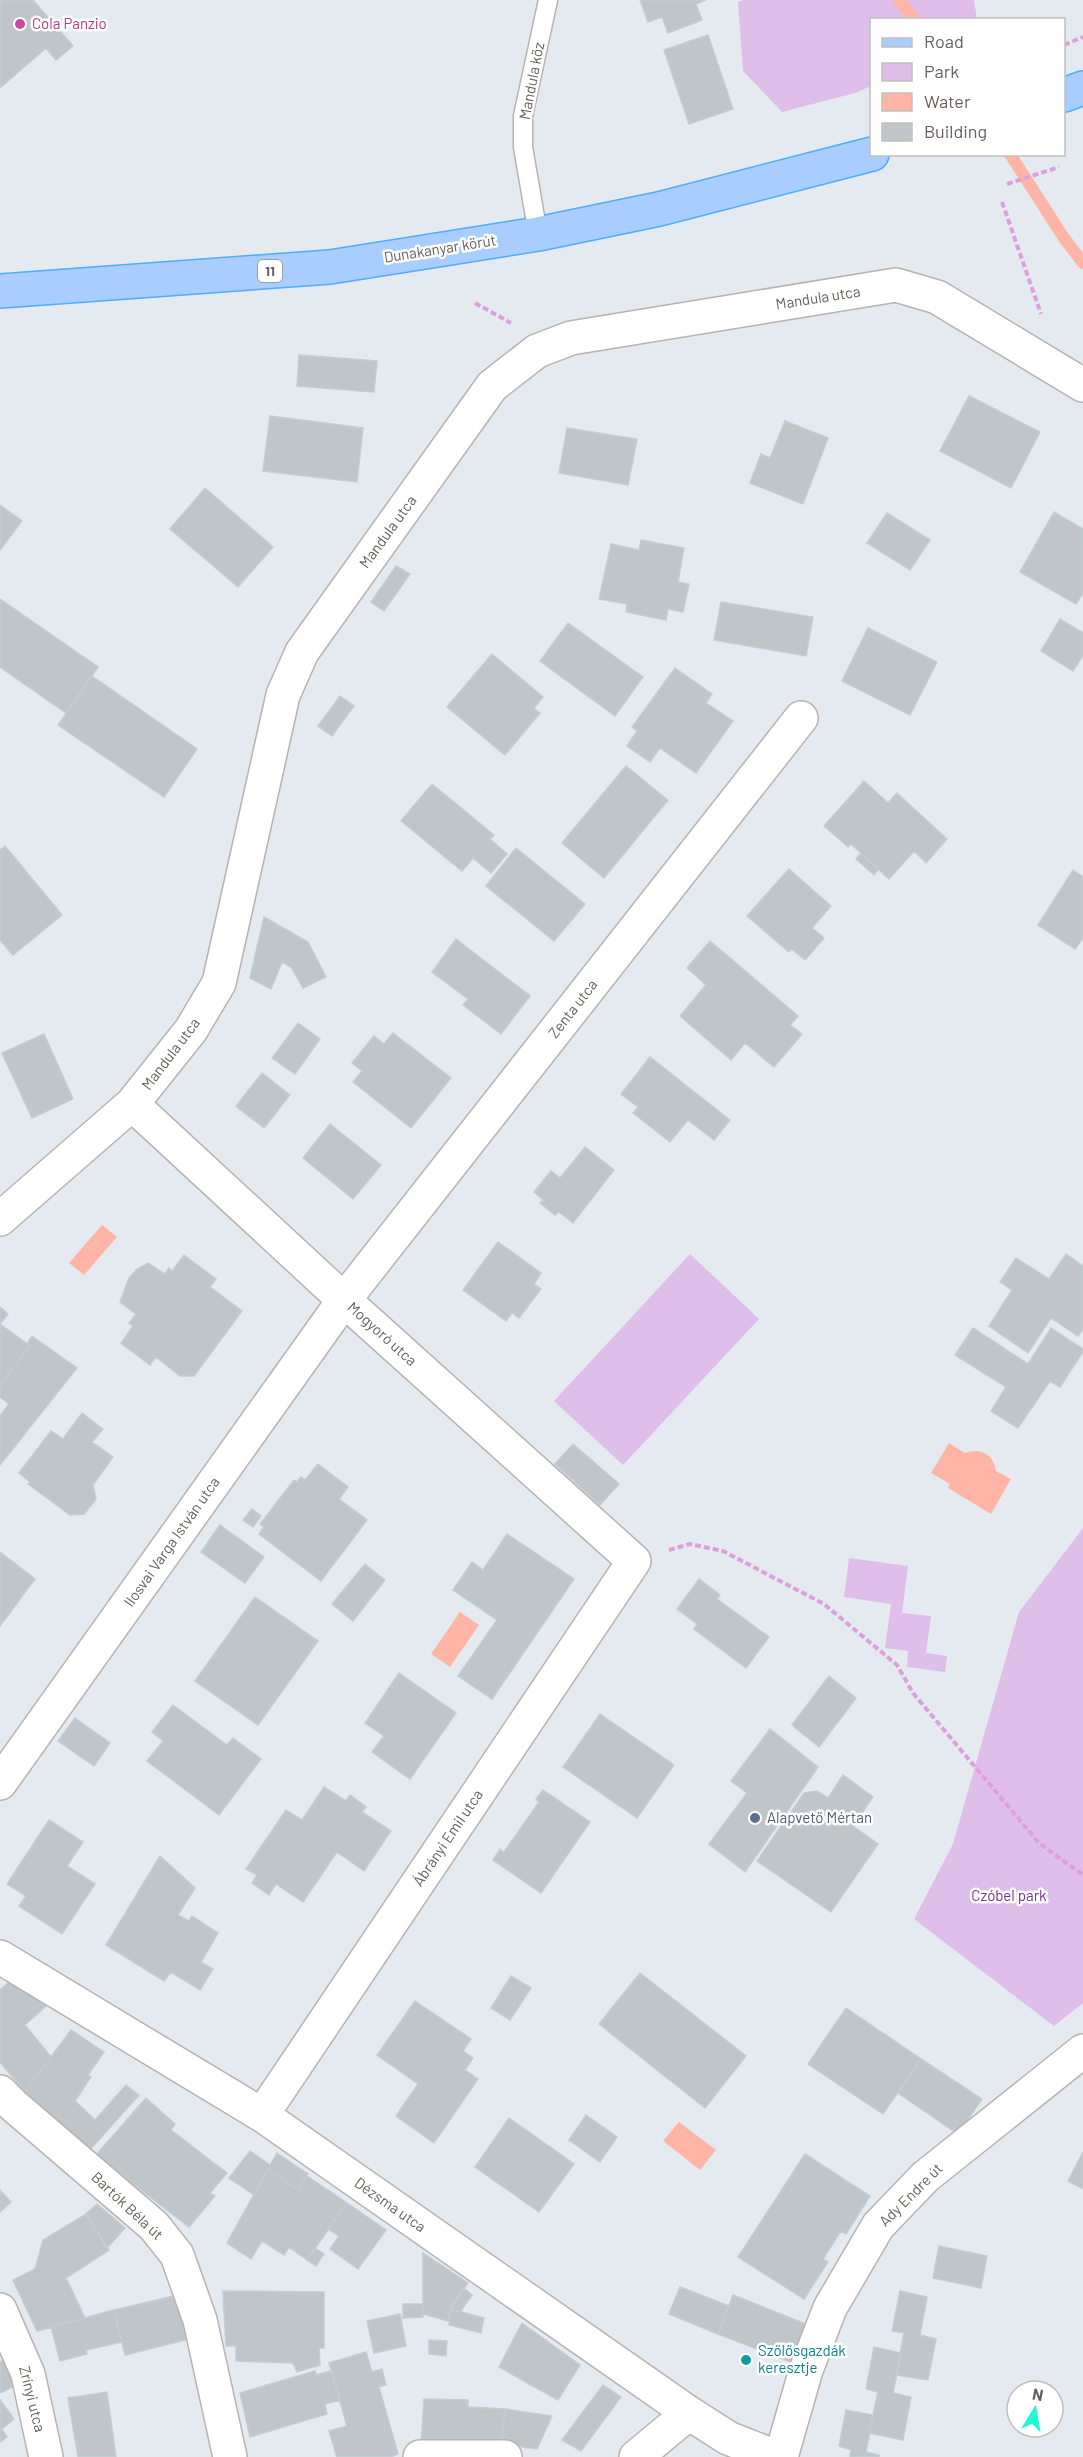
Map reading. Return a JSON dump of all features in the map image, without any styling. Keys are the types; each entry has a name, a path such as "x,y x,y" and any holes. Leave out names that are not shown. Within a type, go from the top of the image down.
{"main road":[{"path":"1065,95 1083,88"},
{"name":"Dunakanyar körút","path":"0,291 330,267 538,234 659,209 870,155"}],"street":[{"name":"Mandula utca","path":"0,1219 132,1104 191,1030 219,983 283,695 302,652 492,386 537,351 571,338 896,285 937,297 1083,385"},
{"name":"Zenta utca","path":"344,1300 801,718"},
{"name":"Mogyoró utca","path":"132,1104 344,1300 634,1561"},
{"name":"Ilosvai Varga István utca","path":"0,1783 344,1300"},
{"name":"Ábrányi Emil utca","path":"262,2115 634,1561"},
{"name":"Dézsma utca","path":"0,1957 262,2115 689,2413 728,2438 776,2457"},
{"name":"Ady Endre út","path":"781,2457 806,2370 830,2308 878,2226 925,2177 1083,2051"},
{"name":"Bartók Béla út","path":"0,2092 154,2226 177,2255 200,2320 230,2457"},
{"name":"Zrínyi utca","path":"0,2310 28,2374 46,2457"},
{"path":"636,2457 689,2413"},
{"path":"420,2457 505,2457"}],"lane":[{"name":"Mandula köz","path":"538,234 523,147 523,116 548,0"}],"path":[{"path":"1065,45 1083,37"},
{"path":"1007,184 1059,167"},
{"path":"1002,202 1041,313 1037,356"},
{"path":"634,1561 690,1544 723,1551 824,1604 897,1665 913,1693 1039,1843 1083,1875"}],"green space":[{"path":"744,0 974,0 977,18 870,18 870,86 855,93 782,112 743,71 738,2"},
{"path":"690,1254 759,1319 623,1465 554,1401"},
{"name":"Czóbel park","path":"1083,1528 1083,2003 1054,2026 914,1919 953,1844 1019,1612"},
{"path":"849,1558 908,1566 902,1613 931,1616 926,1653 947,1656 945,1672 907,1667 908,1651 885,1648 891,1604 844,1597"}],"water":[{"path":"102,1225 117,1237 84,1275 69,1263"},
{"path":"949,1443 965,1453 976,1451 985,1453 992,1460 996,1471 1011,1479 991,1514 948,1488 950,1484 931,1473"},
{"path":"460,1612 479,1625 450,1667 431,1654"},
{"path":"679,2122 716,2150 700,2170 663,2141"}],"building":[{"path":"0,0 33,0 73,46 56,60 46,48 0,88"},
{"path":"640,0 706,0 696,4 702,20 668,33 662,17 648,22"},
{"path":"708,35 733,109 689,124 664,50"},
{"path":"299,355 377,361 374,392 297,386"},
{"path":"969,396 1040,432 1011,488 940,451"},
{"path":"270,416 363,428 357,482 263,471"},
{"path":"785,421 828,438 803,504 750,483 761,454 770,458"},
{"path":"567,428 637,439 628,485 559,473"},
{"path":"205,488 273,547 238,587 170,529"},
{"path":"0,505 22,521 0,550"},
{"path":"1054,512 1083,529 1083,593 1076,604 1020,572"},
{"path":"887,513 930,540 910,570 867,543"},
{"path":"641,540 684,548 678,582 689,584 683,612 668,609 666,620 626,612 627,604 599,599 611,544 639,550"},
{"path":"396,566 410,574 384,611 371,602"},
{"path":"0,599 98,667 66,713 0,667"},
{"path":"721,602 813,617 806,656 714,640"},
{"path":"1060,619 1083,633 1083,655 1073,671 1041,651"},
{"path":"568,623 643,677 615,716 540,661"},
{"path":"868,628 937,662 910,715 842,681"},
{"path":"492,654 543,697 534,708 540,713 505,755 447,707"},
{"path":"675,668 712,694 706,703 733,721 696,773 660,748 650,762 627,746 637,731 632,727"},
{"path":"92,676 197,749 164,797 58,725"},
{"path":"340,696 354,706 332,736 318,726"},
{"path":"626,766 668,800 604,878 562,843"},
{"path":"864,781 888,803 897,793 947,839 926,863 914,851 889,879 851,844 848,847 824,826"},
{"path":"432,784 494,835 490,839 507,854 491,873 473,858 462,871 401,821"},
{"path":"5,846 62,915 13,955 0,940 0,850"},
{"path":"516,848 585,904 554,941 486,886"},
{"path":"860,854 879,869 874,875 856,859"},
{"path":"789,869 831,906 812,928 824,938 805,960 792,949 789,952 747,916"},
{"path":"1073,870 1083,877 1083,938 1075,949 1038,925"},
{"path":"264,917 308,942 326,977 303,988 291,967 282,962 271,989 250,978"},
{"path":"456,939 530,996 501,1034 463,1005 468,999 432,972"},
{"path":"710,941 798,1016 790,1025 802,1034 774,1067 745,1043 731,1060 680,1016 706,985 687,968"},
{"path":"298,1023 320,1039 295,1074 272,1058"},
{"path":"393,1033 451,1078 411,1128 353,1082 362,1071 352,1063 374,1036 384,1044"},
{"path":"44,1034 73,1099 32,1118 2,1053"},
{"path":"650,1057 730,1120 714,1140 688,1120 670,1142 633,1113 638,1107 621,1094"},
{"path":"262,1073 290,1095 264,1128 236,1106"},
{"path":"330,1124 381,1165 353,1199 303,1158"},
{"path":"585,1147 614,1170 573,1223 559,1212 555,1215 540,1203 543,1200 534,1192 551,1171 560,1178"},
{"path":"498,1242 541,1273 534,1284 541,1289 519,1318 512,1313 506,1321 463,1290"},
{"path":"1066,1254 1083,1266 1083,1329 1078,1336 1051,1318 1028,1353 989,1326 1012,1290 1000,1282 1016,1258 1049,1279"},
{"path":"184,1255 216,1279 210,1287 242,1311 194,1376 180,1376 156,1357 150,1365 121,1343 133,1326 129,1323 136,1314 120,1302 129,1278 137,1269 148,1263 165,1274 169,1268 172,1271"},
{"path":"0,1307 8,1314 0,1324"},
{"path":"0,1324 30,1346 0,1386"},
{"path":"973,1328 1028,1364 1051,1328 1083,1349 1083,1352 1060,1387 1050,1381 1018,1428 991,1411 1006,1387 955,1355"},
{"path":"32,1336 77,1368 0,1465 0,1416 9,1404 0,1397 0,1386 30,1346 27,1344"},
{"path":"82,1413 103,1429 92,1442 113,1457 93,1485 96,1499 84,1514 70,1515 28,1484 30,1482 19,1473 51,1431 63,1439"},
{"path":"573,1444 619,1484 600,1505 555,1464"},
{"path":"318,1464 348,1487 339,1499 367,1520 321,1581 259,1534 264,1527 260,1524 294,1480 297,1482 301,1477 305,1480"},
{"path":"252,1509 261,1516 253,1527 243,1520"},
{"path":"220,1525 264,1557 245,1583 201,1552"},
{"path":"507,1534 574,1579 492,1699 458,1676 497,1620 453,1590 472,1562 483,1570"},
{"path":"0,1552 35,1579 0,1626"},
{"path":"365,1564 385,1580 353,1621 332,1604"},
{"path":"699,1579 720,1595 717,1599 769,1637 746,1668 694,1629 697,1624 677,1609"},
{"path":"255,1597 318,1641 258,1725 195,1681"},
{"path":"399,1673 456,1713 410,1779 372,1752 384,1736 365,1723"},
{"path":"829,1676 856,1698 819,1747 792,1725"},
{"path":"173,1705 227,1745 233,1738 261,1759 219,1815 147,1761 163,1741 152,1732"},
{"path":"600,1714 674,1765 637,1818 563,1767"},
{"path":"75,1718 110,1743 94,1766 58,1741"},
{"name":"Alapvető Mértan","path":"770,1729 818,1767 745,1872 709,1844 747,1793 731,1781"},
{"path":"843,1775 873,1797 853,1826 878,1844 831,1912 757,1861 804,1793 817,1791 828,1798"},
{"path":"324,1787 346,1801 350,1795 366,1807 362,1812 391,1831 364,1871 337,1852 303,1902 276,1884 269,1895 252,1883 257,1875 246,1869 286,1810 302,1820"},
{"path":"543,1790 590,1822 541,1893 493,1860 500,1849 504,1852 539,1802 536,1799"},
{"path":"49,1820 83,1842 67,1866 95,1884 62,1934 19,1906 26,1896 7,1884"},
{"path":"160,1856 195,1888 178,1915 189,1921 192,1916 218,1933 201,1962 213,1969 200,1990 171,1972 164,1981 106,1945"},
{"path":"640,1973 746,2056 705,2108 599,2024"},
{"path":"511,1976 531,1988 510,2020 491,2008"},
{"path":"10,1981 46,2006 25,2025 51,2057 25,2092 0,2062 0,1990"},
{"path":"415,2001 471,2039 463,2051 473,2058 465,2070 478,2079 434,2143 396,2116 418,2084 377,2055"},
{"path":"846,2008 921,2059 883,2114 808,2064"},
{"path":"71,2030 104,2052 88,2075 91,2077 75,2101 95,2120 126,2085 139,2095 88,2152 25,2092"},
{"path":"921,2059 982,2099 958,2134 898,2093"},
{"path":"146,2098 175,2124 171,2130 227,2173 210,2193 215,2196 189,2227 96,2155"},
{"path":"586,2115 617,2137 600,2162 569,2140"},
{"path":"509,2118 574,2164 539,2212 475,2167"},
{"path":"250,2151 270,2165 254,2195 229,2178"},
{"path":"1083,2152 1083,2189 1068,2181"},
{"path":"277,2153 308,2174 298,2190 268,2169"},
{"path":"805,2154 870,2196 846,2234 841,2231 823,2259 828,2262 804,2299 738,2257"},
{"path":"268,2169 298,2190 307,2176 347,2203 307,2260 289,2247 284,2255 262,2241 251,2259 227,2243"},
{"path":"0,2190 11,2202 0,2212"},
{"path":"347,2203 386,2230 358,2269 330,2249 339,2236 328,2229"},
{"path":"97,2204 125,2228 107,2248 86,2214"},
{"path":"86,2214 109,2250 66,2278 85,2318 37,2331 13,2280 35,2269 43,2240"},
{"path":"939,2246 987,2256 981,2288 933,2278"},
{"path":"315,2248 324,2254 316,2266 307,2260"},
{"path":"423,2253 468,2283 451,2306 448,2321 423,2314"},
{"path":"680,2287 729,2306 718,2334 669,2314"},
{"path":"464,2288 472,2295 460,2312 451,2309"},
{"path":"223,2291 324,2292 324,2348 319,2348 320,2365 297,2372 293,2363 236,2361 236,2346 226,2346"},
{"path":"900,2291 927,2297 920,2335 936,2339 928,2380 896,2375 904,2333 892,2331"},
{"path":"178,2295 189,2339 125,2355 114,2310"},
{"path":"733,2295 808,2325 793,2363 718,2334"},
{"path":"403,2304 423,2304 423,2317 403,2318"},
{"path":"451,2309 484,2318 481,2333 449,2325"},
{"path":"114,2310 122,2342 86,2350 87,2354 60,2361 51,2327"},
{"path":"400,2314 406,2346 374,2353 367,2321"},
{"path":"522,2323 580,2365 558,2400 499,2367"},
{"path":"429,2340 447,2341 446,2356 429,2354"},
{"path":"874,2347 901,2353 893,2393 911,2397 903,2440 869,2433 878,2392 866,2389"},
{"path":"366,2352 372,2372 382,2369 386,2385 379,2387 398,2454 390,2457 337,2457 329,2431 347,2426 329,2363"},
{"path":"6,2359 17,2385 0,2393 0,2362"},
{"path":"315,2371 316,2375 331,2371 340,2400 325,2404 327,2414 250,2437 240,2393"},
{"path":"603,2385 621,2397 581,2451 562,2440"},
{"path":"107,2392 116,2457 78,2457 68,2398"},
{"path":"424,2399 468,2400 468,2407 505,2409 501,2447 421,2446"},
{"path":"0,2400 14,2419 2,2429 7,2437 0,2442"},
{"path":"505,2409 552,2416 537,2449 501,2444"},
{"path":"846,2410 873,2415 866,2452 879,2455 879,2457 850,2457 851,2450 839,2446"}],"waterway":[{"path":"899,0 913,18"},
{"path":"1011,156 1064,238 1083,263"}],"place":[{"name":"Cola Panzio","path":"20,24"},
{"name":"Alapvető Mértan","path":"755,1818"},
{"name":"Szőlősgazdák keresztje","path":"746,2360"}]}
